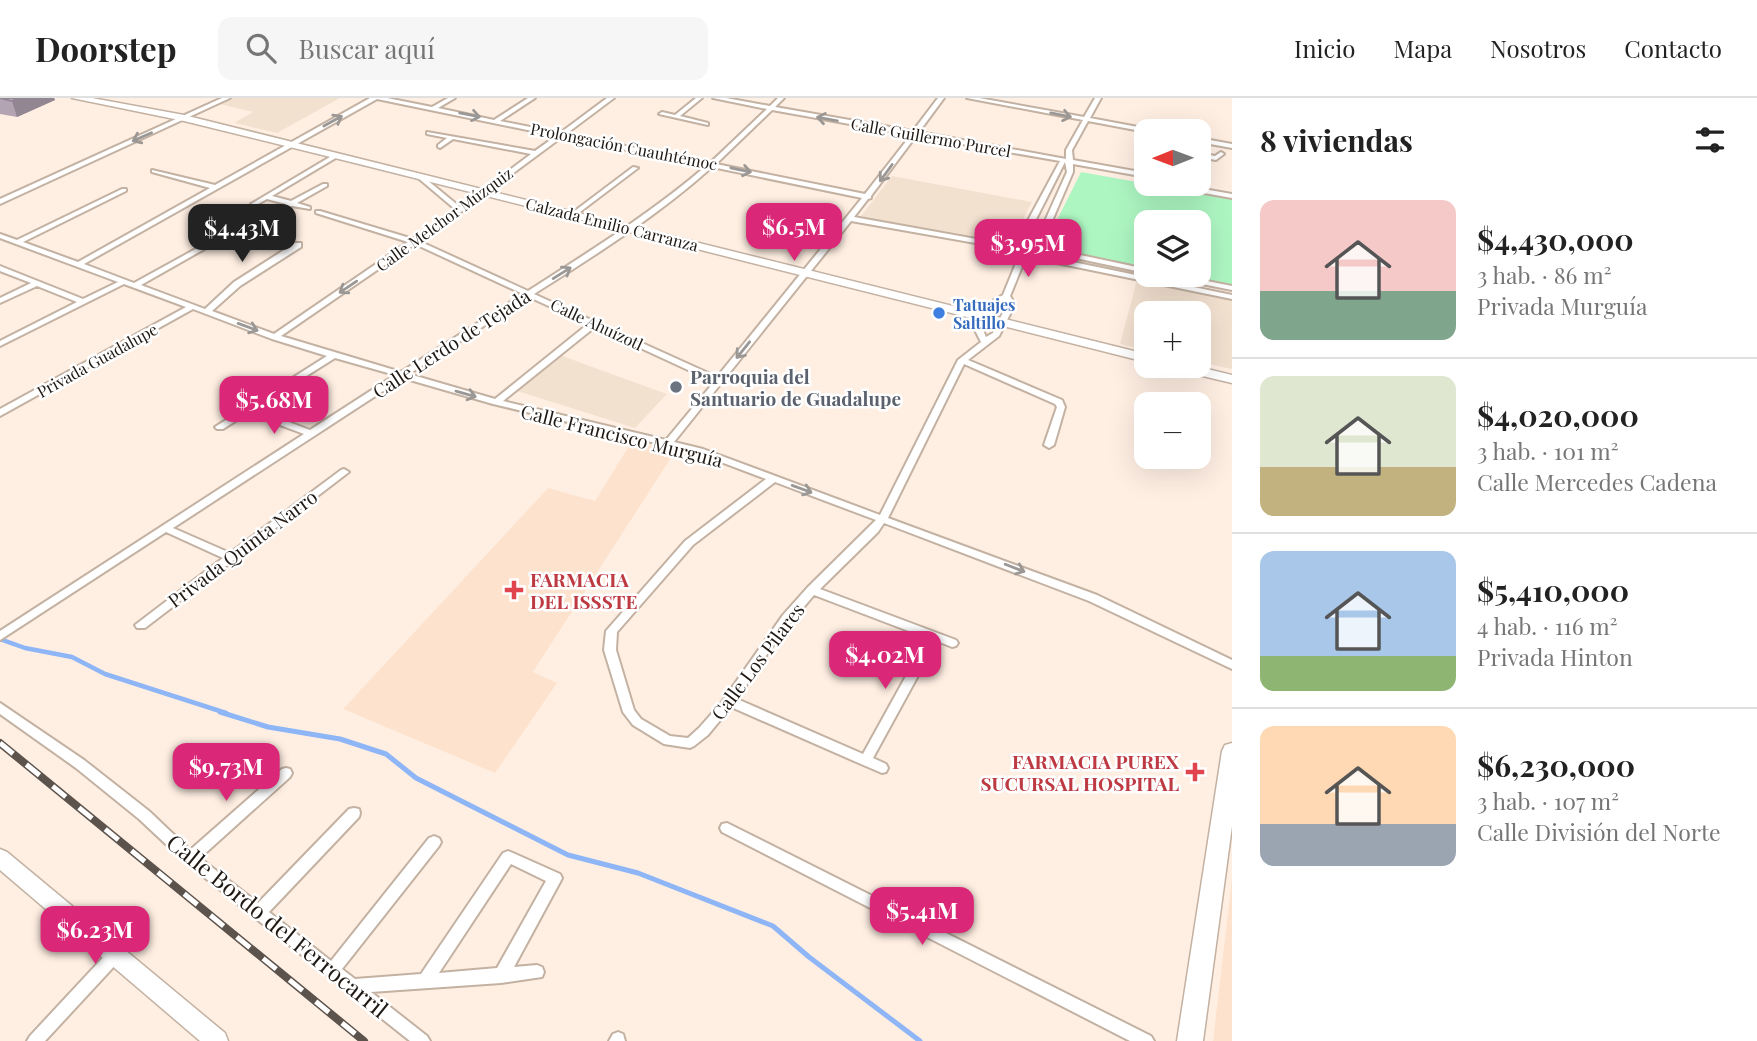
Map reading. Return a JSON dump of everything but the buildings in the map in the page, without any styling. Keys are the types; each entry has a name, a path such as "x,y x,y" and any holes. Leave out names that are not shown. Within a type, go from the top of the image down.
{"main road":[{"name":"Calzada Emilio Carranza","path":"77,98 184,118 292,144 1134,355"},
{"path":"1211,374 1232,379"},
{"path":"1190,1041 1232,751"}],"street":[{"path":"0,202 227,98"},
{"path":"78,265 377,98"},
{"name":"Prolongación Cuauhtémoc","path":"377,98 563,133 869,197"},
{"path":"434,108 452,98"},
{"path":"496,121 532,98"},
{"name":"Calle Melchor Múzquiz","path":"275,337 460,210 611,98"},
{"path":"676,117 699,98"},
{"name":"Calle Guillermo Purcel","path":"716,98 1134,178"},
{"name":"Calle Lerdo de Tejada","path":"0,636 670,202 715,164 781,98"},
{"path":"668,444 806,271 852,219 941,98"},
{"path":"970,98 1134,128"},
{"path":"1025,250 1039,242 1069,150 1098,98"},
{"path":"662,114 706,124"},
{"path":"429,133 535,153"},
{"path":"440,146 453,137"},
{"path":"1211,142 1232,146"},
{"path":"1211,157 1216,158 1221,154"},
{"path":"254,204 337,155"},
{"path":"984,341 979,330 984,318 995,301 1006,296 1025,250 1022,239 1066,164"},
{"name":"Calle Guillermo Purcel","path":"1066,164 1134,173"},
{"path":"574,214 635,168"},
{"path":"154,172 216,187"},
{"path":"419,176 460,210"},
{"path":"135,285 243,225 326,185"},
{"path":"1211,186 1232,190"},
{"path":"284,187 310,194"},
{"path":"18,242 124,190"},
{"path":"1211,192 1232,196"},
{"path":"266,197 308,208"},
{"name":"Calle Ahuízotl","path":"318,212 415,242 719,381"},
{"path":"852,219 1025,250 1052,251 1134,268"},
{"name":"Calle Francisco Murguía","path":"0,236 275,337 496,402 700,451 1093,598 1232,665"},
{"path":"207,311 230,288 298,245"},
{"path":"1025,250 1047,259 1232,297"},
{"path":"0,268 83,302"},
{"path":"0,344 123,282"},
{"path":"0,301 37,284"},
{"path":"1211,284 1232,288"},
{"path":"1006,296 1011,304 996,334 962,360 1059,402 1061,407 1049,445"},
{"name":"Privada Guadalupe","path":"0,413 193,306"},
{"path":"496,402 595,323"},
{"path":"220,427 334,355"},
{"name":"Calle Los Pilares","path":"774,478 689,543 618,621 609,640 629,712 637,722 668,741 690,743 729,701 774,634 812,590 874,530 883,518 962,360"},
{"path":"247,410 311,433"},
{"name":"Privada Quinta Narro","path":"141,625 344,472"},
{"path":"165,528 231,556"},
{"path":"812,590 952,643"},
{"path":"865,761 934,636"},
{"path":"729,701 882,768"},
{"name":"Calle Bordo del Ferrocarril","path":"0,708 80,764 144,815 190,858 422,1041"},
{"path":"190,858 286,773"},
{"path":"258,913 354,813"},
{"path":"727,828 1146,1041"},
{"path":"333,970 434,842"},
{"path":"424,982 508,857 555,878 501,976"},
{"path":"0,858 217,1041"},
{"path":"35,1041 115,954"},
{"path":"354,986 537,972"}],"shaded area":[{"path":"234,98 340,98 277,133 234,123 253,112 220,104"},
{"path":"892,176 1032,202 1009,246 861,216"},
{"path":"1135,287 1172,287 1232,299 1232,369 1211,365 1211,301 1134,301 1134,347 1120,344"},
{"path":"560,355 667,394 635,428 517,391"},
{"path":"632,441 676,450 533,672 557,683 495,773 343,709 548,488 595,501"},
{"path":"1232,879 1232,1041 1213,1041"}],"green space":[{"path":"1081,172 1134,181 1134,196 1211,195 1232,199 1232,286 1211,282 1211,210 1134,210 1134,267 1043,248"}],"waterway":[{"path":"0,639 25,648 72,657 105,674 226,713"},
{"path":"220,712 268,727 340,739 386,754 416,778 568,855 638,873 773,926 809,957 920,1041"}],"railway":[{"path":"0,743 364,1041"}],"place":[{"name":"Tatuajes Saltillo","path":"939,313"},
{"name":"Parroquia del Santuario de Guadalupe","path":"676,387"},
{"name":"FARMACIA DEL ISSSTE","path":"514,590"},
{"name":"FARMACIA PUREX SUCURSAL HOSPITAL","path":"1195,772"}]}
